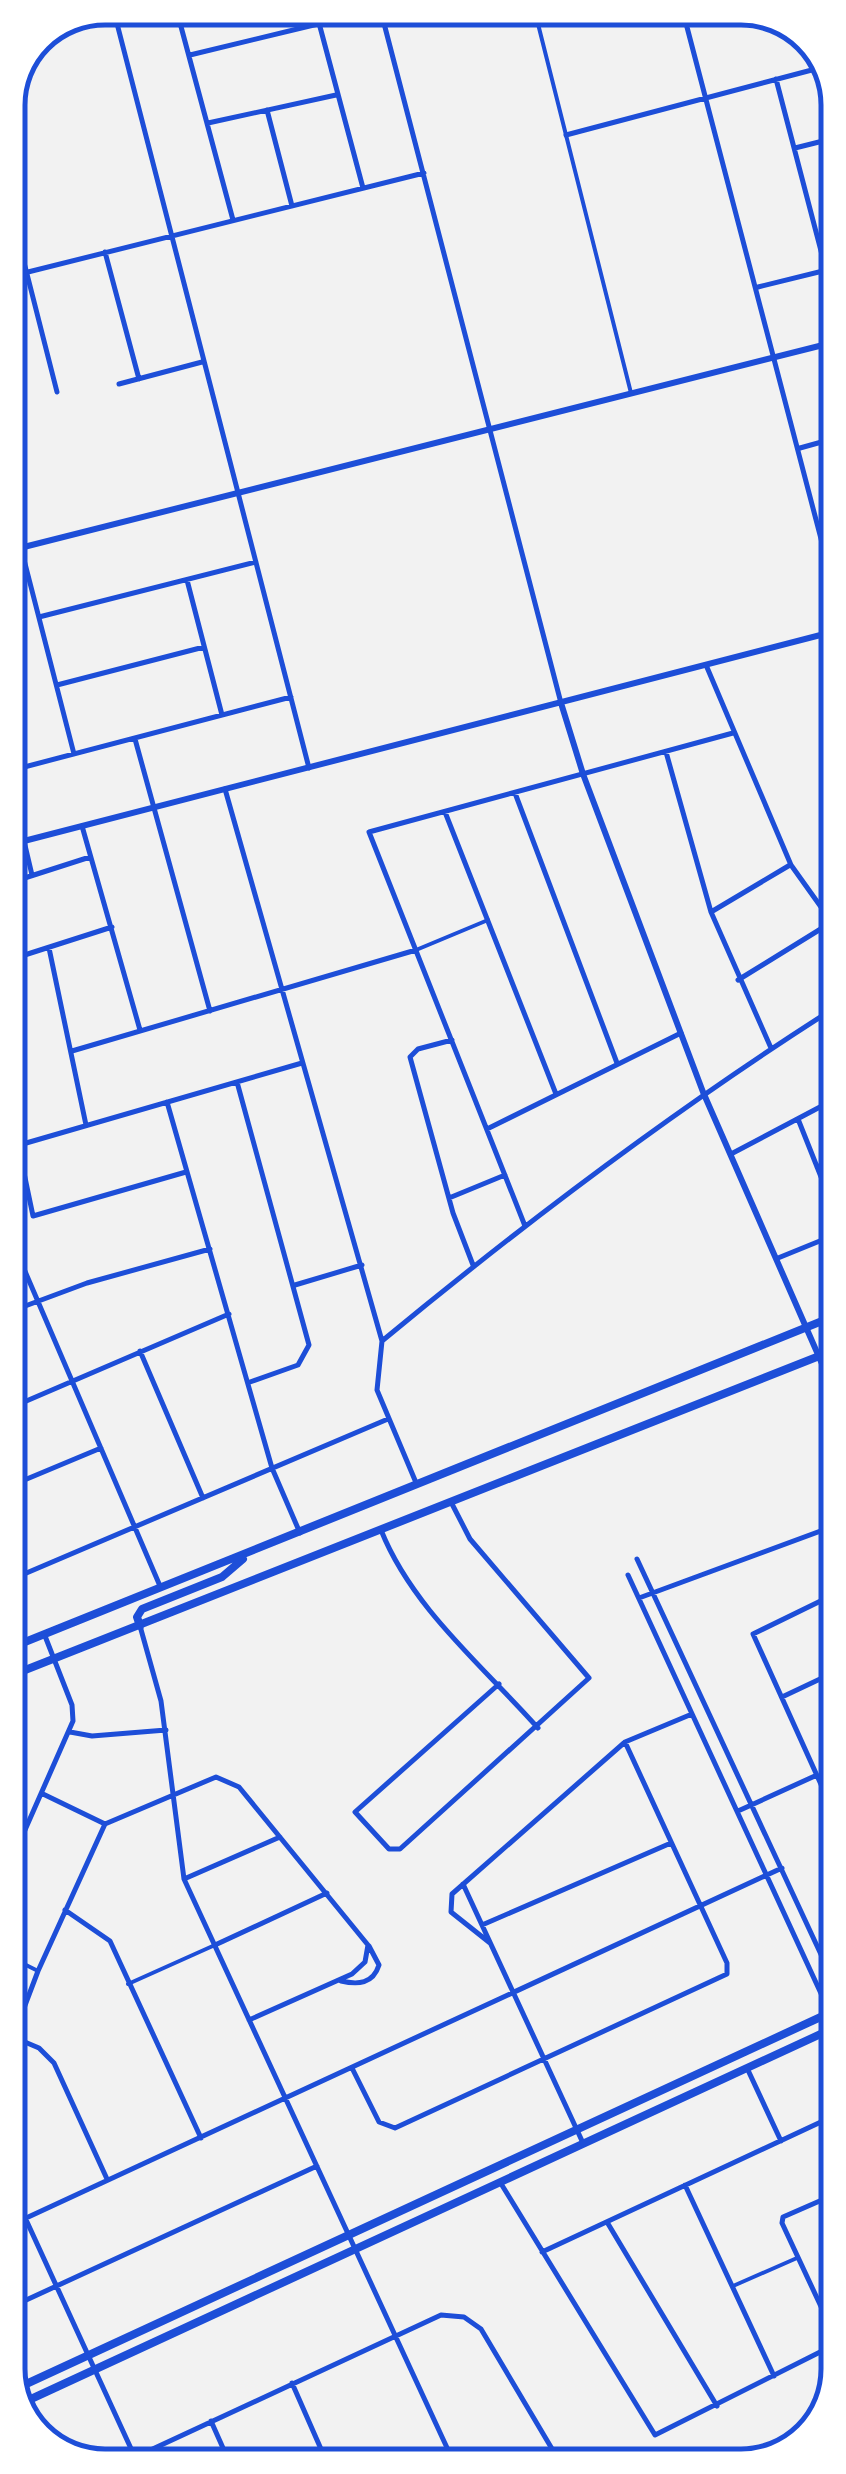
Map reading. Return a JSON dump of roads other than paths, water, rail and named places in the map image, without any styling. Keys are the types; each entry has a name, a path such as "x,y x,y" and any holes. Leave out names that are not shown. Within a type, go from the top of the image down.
{"main road":[{"path":"25,1642 418,1487 821,1322"},
{"path":"25,1670 820,1356"},
{"path":"140,1626 137,1617 142,1610 222,1577 250,1553"},
{"path":"27,2384 821,2017"},
{"path":"31,2399 821,2033"}],"street":[{"path":"117,25 309,768"},
{"path":"181,25 233,220"},
{"path":"189,56 314,25"},
{"path":"318,25 363,189"},
{"path":"385,25 561,703 583,774 703,1092 820,1356"},
{"path":"538,25 631,393"},
{"path":"687,25 821,538"},
{"path":"566,135 813,69"},
{"path":"776,79 821,250"},
{"path":"208,123 337,94"},
{"path":"267,110 292,206"},
{"path":"795,148 821,142"},
{"path":"27,272 424,173"},
{"path":"105,252 138,378"},
{"path":"25,264 57,392"},
{"path":"758,288 821,271"},
{"path":"25,547 821,346"},
{"path":"119,384 202,362"},
{"path":"798,448 821,442"},
{"path":"39,617 256,562"},
{"path":"25,563 74,754"},
{"path":"187,580 222,715"},
{"path":"25,842 821,635"},
{"path":"56,685 204,648"},
{"path":"706,665 791,865 821,907"},
{"path":"25,766 291,697"},
{"path":"526,1226 368,836 372,829 733,733"},
{"path":"134,738 210,1011"},
{"path":"666,752 710,912 771,1048"},
{"path":"225,789 382,1342 375,1374 388,1419 418,1487"},
{"path":"515,793 617,1063"},
{"path":"445,812 556,1094"},
{"path":"82,826 140,1031"},
{"path":"25,846 32,875"},
{"path":"25,878 90,857"},
{"path":"710,912 791,865"},
{"path":"72,1052 416,950 488,920"},
{"path":"25,955 112,927"},
{"path":"738,980 821,932"},
{"path":"50,948 86,1124"},
{"path":"382,1342 474,1265 703,1092 821,1017"},
{"path":"487,1129 681,1032"},
{"path":"452,1040 418,1049 410,1057 449,1198 474,1265"},
{"path":"25,1142 302,1063"},
{"path":"237,1082 307,1332 306,1356 287,1371 250,1382"},
{"path":"167,1102 272,1468 300,1533"},
{"path":"732,1154 821,1106"},
{"path":"798,1118 821,1177"},
{"path":"817,1167 821,1165"},
{"path":"25,1186 34,1216 186,1172"},
{"path":"449,1198 505,1175"},
{"path":"778,1258 821,1241"},
{"path":"25,1306 210,1249"},
{"path":"294,1285 362,1266"},
{"path":"25,1270 161,1589"},
{"path":"25,1402 229,1314"},
{"path":"140,1351 203,1498"},
{"path":"25,1574 388,1419"},
{"path":"25,1480 101,1448"},
{"path":"450,1502 470,1539 587,1672 587,1684 400,1849 389,1849 356,1812 499,1684"},
{"path":"381,1530 404,1578 538,1728"},
{"path":"639,1598 821,1530"},
{"path":"638,1559 821,1954"},
{"path":"628,1575 766,1876 821,1985"},
{"path":"821,1600 755,1631 754,1639 821,1784"},
{"path":"140,1626 166,1730 184,1879 448,2449"},
{"path":"25,1829 70,1732 72,1705 44,1634"},
{"path":"781,1698 821,1678"},
{"path":"490,1944 451,1912 450,1899 463,1884 625,1742 692,1714"},
{"path":"70,1732 92,1736 166,1730"},
{"path":"352,2068 379,2122 395,2128 725,1976 727,1962 625,1742"},
{"path":"737,1812 817,1775"},
{"path":"25,2006 106,1824 206,1779 231,1780 368,1945 378,1965 372,1977 360,1984 338,1980"},
{"path":"42,1794 106,1824"},
{"path":"184,1879 280,1837"},
{"path":"482,1925 671,1843"},
{"path":"132,2449 25,2218 782,1868"},
{"path":"463,1884 583,2144"},
{"path":"128,1984 327,1893"},
{"path":"65,1910 104,1934 201,2138"},
{"path":"250,2020 338,1980 365,1962 368,1945"},
{"path":"25,1965 38,1971"},
{"path":"25,2044 38,2048 54,2064 107,2180"},
{"path":"747,2068 780,2141"},
{"path":"542,2252 821,2122"},
{"path":"25,2300 317,2166"},
{"path":"500,2182 650,2432 660,2435 821,2351"},
{"path":"684,2185 774,2376"},
{"path":"821,2201 782,2220 821,2307"},
{"path":"607,2222 717,2406"},
{"path":"732,2287 797,2258"},
{"path":"154,2449 396,2336 454,2314 473,2321 552,2449"},
{"path":"292,2383 321,2449"},
{"path":"210,2421 223,2449"}]}
